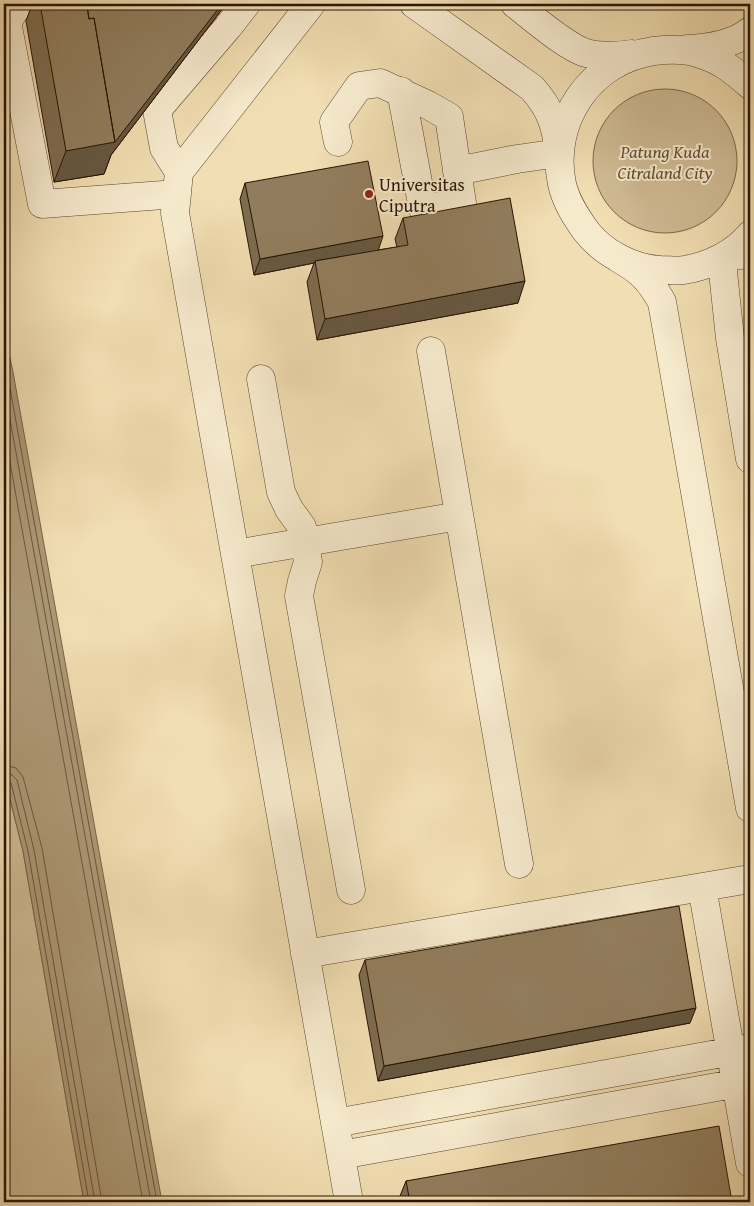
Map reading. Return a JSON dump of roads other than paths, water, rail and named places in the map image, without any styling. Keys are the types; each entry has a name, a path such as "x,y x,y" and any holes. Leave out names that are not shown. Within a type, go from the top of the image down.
{"street":[{"path":"19,4 7,22 42,204 178,183 311,4"},
{"path":"246,4 157,110 164,148 178,183 175,213 349,1202"},
{"path":"414,4 532,88 544,101 557,132 562,185 573,214 592,239 618,258 638,269 654,288 662,302 750,808"},
{"path":"515,4 567,43 584,52 601,56 620,56 671,49 698,48 742,38 750,30"},
{"path":"671,49 702,54 730,67 750,85"},
{"path":"559,154 565,122 575,103 588,85 612,66 640,53"},
{"path":"338,142 334,122 358,86 380,83 401,91 448,117 462,202 423,209 401,91"},
{"path":"457,171 517,159 559,154"},
{"path":"618,258 650,269 684,270 716,261 744,250"},
{"path":"744,250 724,262 725,294 730,338 750,459"},
{"path":"431,351 519,864"},
{"path":"261,379 281,492 289,509 302,527 305,542 308,562 299,596 351,890"},
{"path":"235,554 459,516"},
{"path":"306,954 750,879"},
{"path":"702,887 741,1050 750,1163"},
{"path":"335,1123 741,1050"},
{"path":"341,1155 744,1083"}],"water":[{"path":"4,331 13,372 162,1202 84,1202 23,851 4,775"}],"place":[{"name":"Universitas Ciputra","path":"369,194"}],"park label":[{"name":"Patung Kuda Citraland City","path":"665,161"}]}
